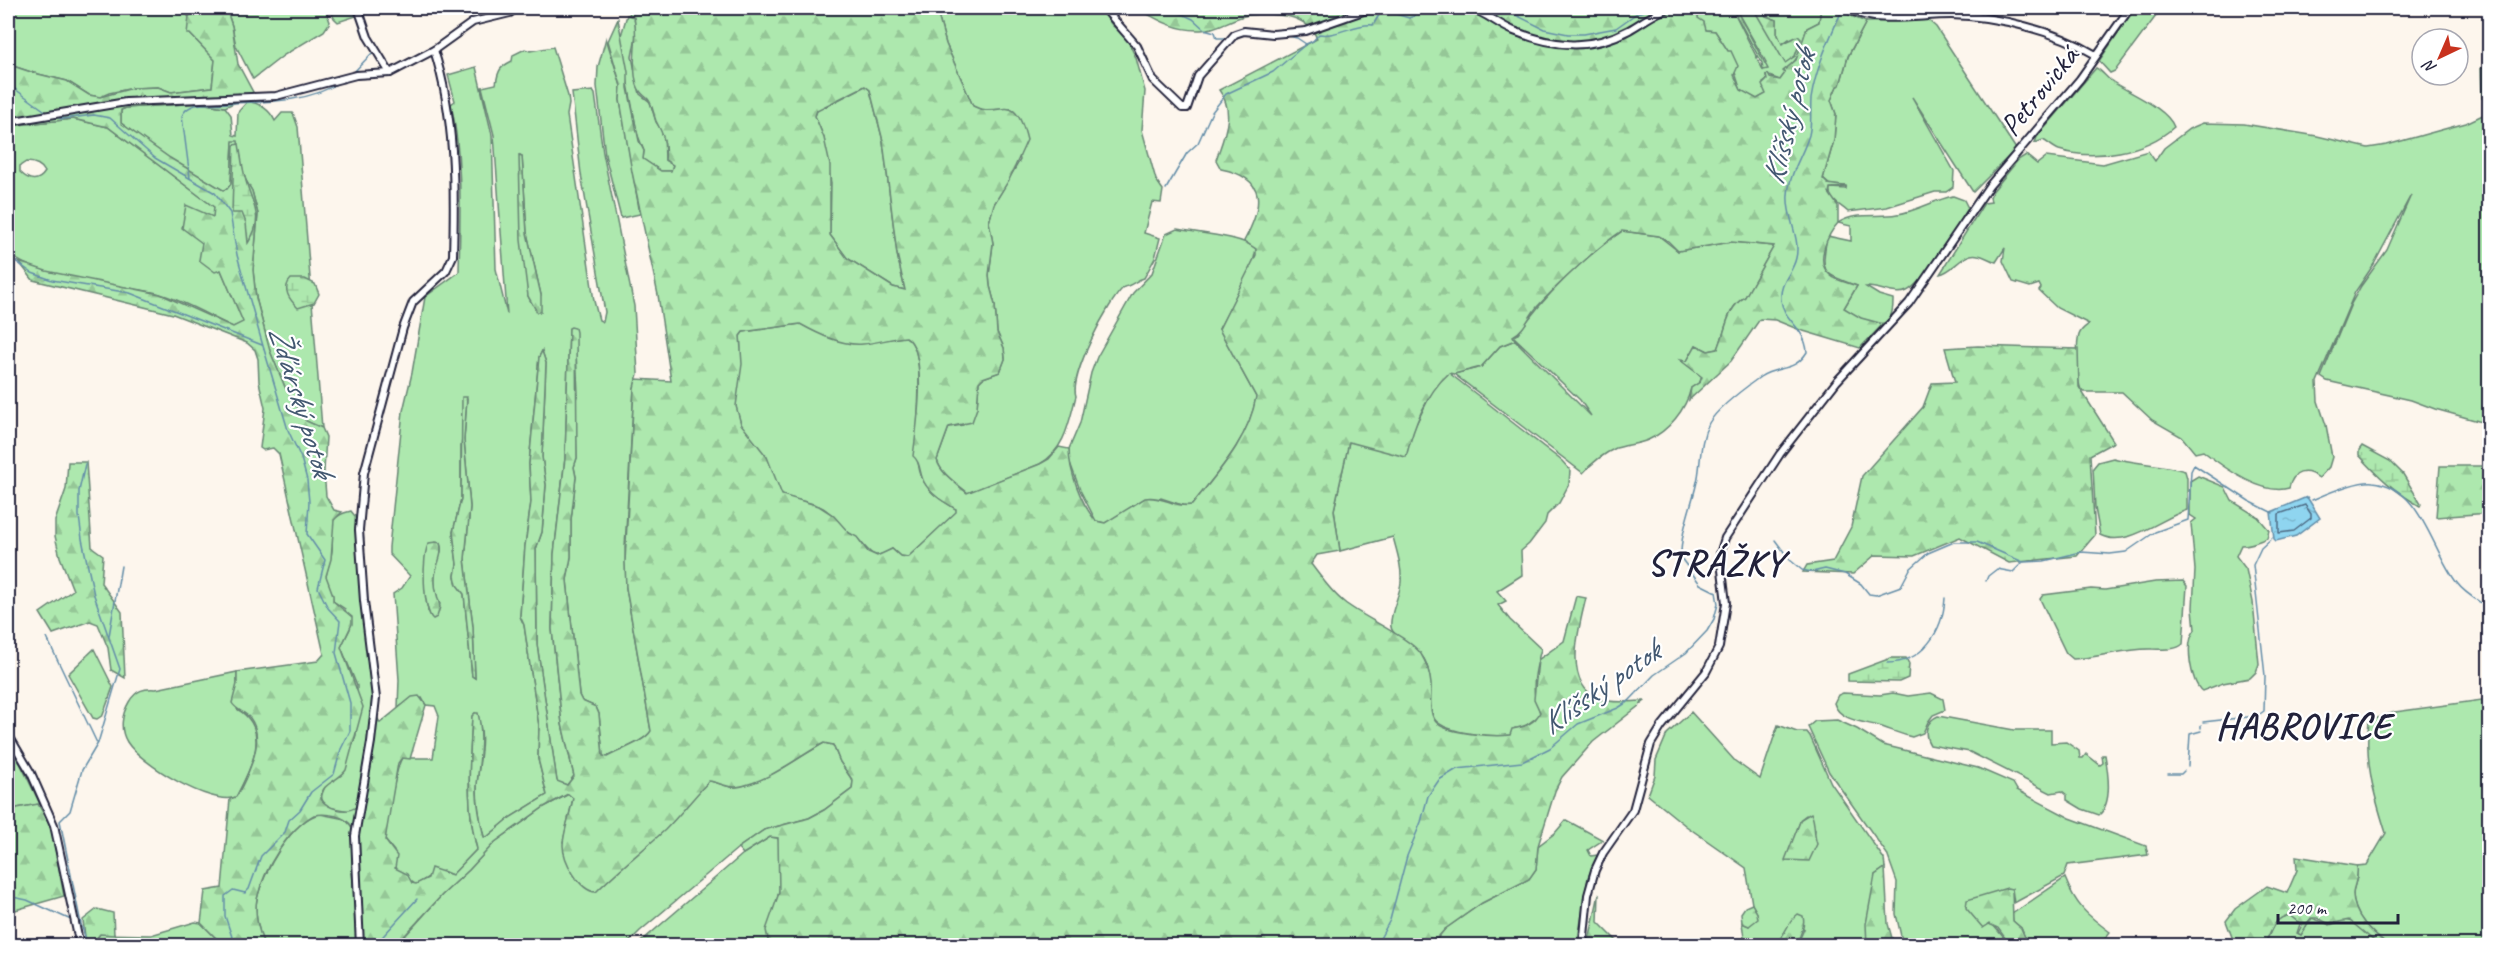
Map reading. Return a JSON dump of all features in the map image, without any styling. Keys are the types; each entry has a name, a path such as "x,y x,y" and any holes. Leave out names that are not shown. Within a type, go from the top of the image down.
{"street":[{"path":"358,8 368,37 390,72"},
{"path":"8,122 126,102 276,96 356,75 390,72 434,50 473,22 510,13 516,8"},
{"path":"1104,8 1137,46 1153,80 1182,108 1187,108 1198,76 1235,34 1244,31 1273,34 1306,31 1372,8"},
{"path":"1469,8 1491,17 1511,30 1555,45 1568,46 1597,42 1623,33 1669,8"},
{"path":"1847,8 1868,17 1950,15 1988,17 2050,35 2096,55"},
{"name":"Petrovická","path":"1583,945 1591,881 1603,853 1633,810 1651,744 1662,726 1701,680 1719,647 1725,612 1720,554 1723,542 1780,454 1837,381 1909,303 1980,200 2080,79 2130,8"},
{"path":"360,945 355,836 372,742 376,698 364,601 359,530 364,473 403,328 413,302 446,271 453,256 452,146 440,68 434,50"},
{"path":"8,734 31,773 54,825 80,945"}],"green space":[{"path":"8,8 185,8 190,21 189,33 215,60 212,87 171,92 158,87 133,88 100,97 89,95 67,81 16,67 8,61"},
{"path":"202,8 226,8 232,26 238,64 254,94 225,107 199,103 126,108 121,110 121,123 170,158 223,190 231,184 233,141 238,141 244,177 252,191 258,214 253,270 256,298 270,351 285,387 306,421 322,428 326,437 324,471 326,496 334,510 342,512 334,520 331,559 326,576 333,601 352,617 352,624 341,647 363,707 346,770 324,789 321,799 324,803 337,809 347,810 356,807 374,710 380,723 412,697 419,696 426,705 410,759 402,758 398,763 385,840 397,856 395,868 407,874 412,883 416,884 428,878 431,868 452,875 477,849 471,816 469,783 472,716 475,713 478,713 481,731 477,791 484,837 547,795 538,759 539,726 524,625 520,616 531,502 529,464 539,357 542,351 546,363 542,457 546,485 542,532 536,549 537,644 557,781 567,785 574,776 562,724 552,629 554,554 565,458 569,328 571,327 575,328 576,332 577,458 574,467 576,477 571,520 571,557 567,580 579,695 582,701 596,707 599,714 603,756 607,757 638,742 651,731 626,588 625,562 634,388 636,379 671,381 658,295 632,172 620,100 621,86 608,41 618,19 628,72 628,88 639,141 644,151 643,159 661,171 671,171 673,165 665,160 661,130 651,104 637,85 634,68 636,34 634,17 629,15 631,8 936,8 946,44 973,106 983,110 1011,109 1017,114 1027,140 1009,180 994,204 989,222 993,243 990,286 995,305 997,332 1004,348 1005,359 1000,372 983,378 979,382 977,408 972,422 949,427 937,460 945,474 967,493 1040,464 1049,459 1059,447 1069,449 1077,487 1085,506 1096,521 1105,523 1145,498 1192,505 1222,467 1247,427 1256,397 1219,329 1256,255 1256,249 1244,241 1255,216 1257,195 1247,179 1221,169 1216,160 1228,115 1224,98 1219,90 1317,39 1306,24 1289,16 1249,15 1213,28 1192,30 1168,24 1137,8 1701,8 1698,10 1698,18 1704,22 1706,30 1715,31 1728,51 1731,51 1738,66 1734,75 1741,90 1757,99 1766,94 1762,85 1767,80 1766,75 1780,80 1785,73 1783,71 1796,60 1807,28 1819,22 1821,8 1839,8 1866,22 1848,56 1840,85 1837,86 1831,100 1836,114 1834,140 1823,179 1828,184 1847,187 1830,188 1829,193 1838,206 1838,223 1824,248 1823,263 1825,269 1833,277 1857,286 1844,308 1861,318 1883,324 1860,348 1775,320 1760,319 1731,361 1689,400 1691,388 1700,382 1702,377 1680,360 1687,361 1696,345 1708,351 1718,349 1730,314 1745,297 1774,246 1731,242 1678,251 1659,236 1622,231 1566,277 1534,311 1520,331 1513,336 1515,340 1500,346 1481,367 1454,374 1449,373 1427,401 1406,457 1349,442 1334,510 1340,551 1317,555 1311,564 1330,589 1344,602 1396,634 1421,654 1430,680 1432,716 1438,724 1462,732 1503,736 1510,735 1512,729 1532,722 1540,712 1534,699 1538,660 1564,641 1576,596 1586,598 1577,639 1577,668 1580,681 1588,692 1604,701 1645,701 1593,742 1562,777 1555,791 1538,846 1536,869 1529,879 1482,903 1445,929 1431,945 769,945 766,930 779,893 778,838 770,837 743,854 738,848 764,830 809,818 852,789 853,781 840,762 833,745 824,743 771,775 748,784 733,787 709,781 665,830 596,892 578,881 566,859 563,840 573,798 568,794 544,807 495,842 396,945 357,945 352,827 341,817 314,815 286,840 271,863 260,887 256,910 264,945 223,945 201,923 205,891 222,888 230,799 236,797 243,784 256,745 255,726 246,714 232,703 237,684 237,672 318,661 324,654 279,454 273,448 263,450 260,448 265,408 259,382 258,359 255,350 247,343 173,314 33,280 19,262 46,271 160,294 233,327 243,322 221,270 215,272 199,260 202,243 182,228 186,205 213,217 214,207 108,127 73,119 8,126 8,61 16,67 67,81 89,95 100,97 133,88 158,87 171,92 212,87 215,60 190,34 187,34 189,16","holes":["865,86 870,90 883,141 897,254 905,290 893,287 847,258 830,235 830,165 824,138 815,116 817,110","800,324 822,335 847,343 863,344 906,337 913,345 919,374 913,456 917,461 922,479 930,491 956,509 956,512 908,557 900,556 892,549 877,556 868,552 857,537 849,533 833,515 819,506 782,495 767,457 741,424 736,406 742,364 740,336 743,332"]},
{"path":"226,8 325,8 330,22 324,31 284,55 253,79 236,46"},
{"path":"330,8 353,8 356,16 338,22"},
{"path":"936,8 1100,8 1112,25 1127,39 1136,58 1145,91 1142,130 1156,180 1163,190 1161,203 1152,202 1144,233 1160,238 1155,258 1144,278 1124,287 1117,295 1091,340 1078,373 1075,386 1076,396 1061,443 1040,464 968,493 945,474 937,460 949,427 963,425 977,408 979,382 983,378 1000,372 1005,359 1004,348 997,332 995,305 990,286 993,244 989,222 994,204 1020,160 1011,109 979,110 973,106 946,44"},
{"path":"1701,8 1732,8 1763,70 1766,62 1735,8 1753,8 1791,58 1795,56 1798,46 1789,39 1782,44 1777,33 1777,20 1766,16 1760,8 1821,8 1819,22 1807,28 1799,55 1780,80 1766,75 1767,80 1763,83 1766,94 1757,99 1741,91 1728,51 1715,31 1706,30 1698,18 1698,10"},
{"path":"1732,8 1735,8 1768,69 1763,70 1762,63"},
{"path":"1753,8 1760,8 1766,16 1777,20 1777,33 1782,44 1798,36 1801,39 1795,56 1785,63"},
{"path":"2135,8 2162,8 2115,71 2110,73 2099,61"},
{"path":"627,15 634,17 637,31 632,57 640,94 650,102 656,122 664,134 665,160 673,165 671,171 661,171 643,159 644,151 637,133 620,39"},
{"path":"1928,20 1936,27 2016,149 1973,192 1912,97 1954,171 1953,187 1946,192 1935,192 1887,207 1848,212 1833,199 1830,192 1830,188 1846,189 1846,186 1830,185 1823,179 1834,140 1836,114 1831,100 1837,86 1840,85 1848,57 1866,22"},
{"path":"606,38 621,86 620,100 640,214 621,218 605,155 597,86 598,67"},
{"path":"553,47 568,96 567,115 594,301 599,320 603,322 605,312 581,174 572,93 593,91 595,94 603,153 634,306 638,374 634,388 625,547 626,588 651,731 643,739 607,757 603,756 599,714 596,707 582,701 579,695 567,580 571,557 571,520 576,477 574,467 577,458 575,403 578,393 576,351 569,328 565,458 554,554 552,629 562,724 574,776 567,785 557,782 537,644 536,549 542,532 546,485 542,457 546,363 542,351 539,357 529,464 531,502 520,616 524,625 539,726 538,759 547,795 484,837 477,792 482,739 475,713 472,716 469,783 473,833 477,849 452,875 443,871 416,885 395,868 394,851 385,840 397,772 402,758 433,758 439,716 435,706 426,705 422,698 398,707 399,680 393,594 402,588 410,576 389,554 389,547 403,411 425,297 459,272 459,167 451,104 455,101 448,75 476,67 492,135 496,269 507,314 494,135 482,87 496,84 500,70 512,61 513,55 525,49 530,51","holes":["520,155 522,156 527,233 541,295 532,304 528,296","467,398 464,440 470,507 465,559 473,627 475,678 472,676 464,594 457,585 455,576 457,564 453,532 461,499 461,447","440,543 441,550 435,578 435,589 440,604 428,611 425,572"]},
{"path":"2096,68 2117,85 2163,113 2174,127 2149,143 2104,154 2088,155 2059,150 2043,140 2035,143 2037,137"},
{"path":"2481,68 2489,68 2489,99 2482,98"},
{"path":"865,86 870,90 883,141 897,254 905,290 893,287 847,258 830,235 831,183 824,138 815,116 817,111"},
{"path":"247,102 264,107 275,121 282,113 293,113 298,127 322,428 306,421 285,387 270,351 256,298 253,270 258,214 252,191 244,177 233,142 231,184 223,190 169,158 121,123 121,110 126,108 199,103 225,107 231,115 233,135 237,136 238,112"},
{"path":"2489,112 2489,424 2411,400 2327,381 2321,377 2351,304 2387,250 2411,195 2374,264 2355,292 2317,382 2318,401 2326,425 2332,457 2329,467 2319,478 2309,473 2300,473 2293,478 2289,488 2267,488 2256,484 2232,472 2203,451 2195,453 2182,437 2152,420 2122,392 2084,392 2081,390 2078,371 2078,340 2083,328 2089,324 2057,308 2039,291 2041,288 2039,284 2030,287 2013,282 2003,261 2005,248 1996,262 1980,256 1968,256 1940,274 1984,203 1991,202 1992,192 2018,160 2026,155 2037,164 2046,157 2103,164 2148,151 2155,161 2164,148 2189,129 2203,123 2244,124 2317,136 2368,148 2466,123"},
{"path":"73,119 108,127 214,207 214,217 202,243 221,270 244,323 233,327 186,304 157,293 79,280 39,270 8,253 8,126","holes":["26,162 37,164 45,172 33,180 27,177 20,172 20,166"]},
{"path":"239,144 244,173 257,217 248,243 246,223 242,213 232,213 234,145"},
{"path":"519,155 522,156 527,233 541,295 541,312 537,312 528,296 521,240"},
{"path":"1953,196 1964,200 1968,208 1940,253 1914,286 1903,293 1866,287 1879,295 1893,299 1889,319 1877,324 1844,308 1857,286 1836,278 1826,270 1824,265 1827,236 1851,241 1851,226 1838,223 1853,217 1905,213"},
{"path":"1177,229 1231,238 1256,249 1253,263 1219,329 1256,397 1252,412 1240,441 1192,505 1185,506 1161,498 1105,523 1096,521 1080,490 1069,460 1069,449 1080,423 1091,373 1097,357 1133,293 1152,273 1166,234"},
{"path":"1622,231 1659,236 1678,251 1731,242 1774,246 1745,297 1730,314 1718,349 1708,351 1696,345 1687,361 1682,361 1702,376 1700,382 1691,388 1676,418 1656,436 1640,443 1616,448 1594,462 1583,473 1454,374 1481,367 1500,346 1515,340 1591,416 1580,400 1513,336 1518,334 1539,306 1566,278 1594,252"},
{"path":"291,279 305,279 315,284 319,294 314,303 298,308 295,305 287,290"},
{"path":"801,324 840,339 906,337 914,347 918,362 919,382 917,449 919,468 924,482 931,491 957,512 908,557 900,556 892,549 880,555 872,554 823,508 782,495 742,425 736,405 741,353 740,336 743,332"},
{"path":"1978,346 2078,349 2079,387 2114,442 2090,455 2095,535 2077,556 2009,563 1960,537 1914,556 1875,555 1853,574 1803,572 1807,565 1833,561 1851,527 1862,476 1923,407 1932,383 1955,382 1945,348"},
{"path":"1449,373 1562,461 1570,470 1569,484 1559,503 1547,515 1545,523 1521,551 1522,575 1497,591 1506,601 1498,605 1510,620 1541,649 1534,685 1540,715 1521,729 1515,728 1510,735 1468,733 1445,727 1433,716 1429,673 1424,659 1396,635 1391,627 1401,582 1400,565 1393,537 1340,551 1334,510 1349,441 1412,432 1435,386"},
{"path":"462,397 467,397 464,440 470,507 465,559 473,627 475,678 472,676 464,594 457,585 455,576 457,564 453,532 461,499"},
{"path":"2362,446 2390,461 2403,474 2421,504 2420,506 2395,489 2366,463 2359,455"},
{"path":"2113,458 2185,471 2187,510 2133,535 2110,538 2100,535 2095,508 2093,468 2098,462"},
{"path":"68,462 86,462 92,547 103,555 101,583 122,612 125,678 111,670 108,648 98,624 90,621 53,634 40,613 73,590 60,557 55,536 55,521 66,489"},
{"path":"2440,466 2486,466 2489,477 2489,513 2436,517"},
{"path":"2198,476 2225,487 2232,501 2258,517 2269,530 2267,538 2241,545 2236,556 2246,569 2253,602 2259,664 2256,672 2250,678 2223,683 2202,691 2192,672 2189,653 2195,630 2193,608 2195,570 2191,523 2196,519 2190,515 2190,481"},
{"path":"351,511 355,516 374,710 356,807 350,811 327,807 324,804 322,793 327,783 334,781 347,760 356,735 357,686 341,647 350,629 345,609 333,601 326,579 332,551 332,525 337,517"},
{"path":"429,543 440,543 441,547 435,574 440,607 437,617 433,619 427,605 424,570 426,549"},
{"path":"2183,581 2187,586 2183,644 2172,649 2132,650 2073,659 2066,653 2040,599 2043,595"},
{"path":"94,649 113,687 103,715 97,719 93,718 68,674"},
{"path":"1891,658 1906,658 1909,664 1908,678 1899,682 1848,681 1848,674"},
{"path":"237,672 237,709 248,717 254,727 256,738 252,762 236,797 210,796 194,790 146,761 127,742 122,727 123,717 129,702 137,692"},
{"path":"1843,693 1880,695 1893,693 1908,696 1931,693 1943,699 1945,710 1933,715 1923,733 1912,737 1857,721 1840,713 1834,703 1838,695"},
{"path":"2489,699 2489,941 2484,945 2387,945 2360,917 2353,894 2357,866 2367,865 2386,833 2369,764 2369,721 2395,712"},
{"path":"1691,712 1735,761 1760,779 1778,725 1797,732 1807,732 1831,783 1884,859 1885,868 1875,875 1867,926 1867,945 1797,945 1804,929 1784,933 1777,942 1772,944 1745,945 1742,923 1749,926 1757,913 1752,904 1746,868 1686,826 1648,795 1655,776 1656,760 1667,734","holes":["1806,815 1815,830 1814,836 1786,860 1801,819"]},
{"path":"1938,716 2014,730 2051,730 2051,743 2066,742 2079,751 2080,758 2086,754 2100,765 2103,763 2102,755 2105,755 2108,795 2103,810 2099,815 2082,809 2067,800 2067,795 2062,791 2051,793 1970,752 1930,745 1926,732 1928,724"},
{"path":"1837,720 1883,745 1978,768 2013,783 2017,790 2070,818 2146,846 2148,855 2068,865 2064,876 2014,903 2012,889 1983,927 1993,925 2010,945 1903,945 1896,914 1897,882 1887,854 1829,772 1808,727 1815,721"},
{"path":"824,743 833,745 840,762 853,781 852,789 809,818 764,830 738,848 640,931 630,941 634,945 628,943 625,946 396,946 442,895 495,842 544,807 569,794 573,798 563,842 604,884 709,781 732,787 753,783"},
{"path":"8,746 20,763 40,804 17,808 11,814 8,814 8,810 13,783 8,771"},
{"path":"38,804 51,826 64,896 12,911 8,915 8,812 11,814 17,808"},
{"path":"1811,813 1817,844 1809,861 1785,860 1801,819"},
{"path":"320,814 345,819 352,827 357,945 264,946 260,935 256,904 265,875 289,836 310,818"},
{"path":"1566,820 1603,840 1588,850 1591,856 1598,855 1588,877 1577,945 1431,946 1445,929 1482,903 1529,879 1536,869 1538,846 1555,833"},
{"path":"770,837 778,838 781,866 777,902 768,932 769,945 636,946 743,854"},
{"path":"2296,856 2357,866 2353,894 2356,910 2370,929 2387,945 2379,945 2349,920 2329,924 2318,918 2311,918 2301,935 2298,933 2302,925 2289,915 2276,922 2265,943 2235,945 2226,921 2235,909 2267,886 2287,893 2297,870"},
{"path":"1885,868 1888,924 1894,945 1867,945 1866,924 1875,875"},
{"path":"2065,878 2073,896 2083,909 2110,932 2100,945 2028,945 2021,928 2013,921 2012,914"},
{"path":"2007,888 2012,889 2013,921 2021,928 2028,945 2010,945 1998,928 1989,924 1983,928 1966,908 1967,900"},
{"path":"1599,894 1598,922 1621,945 1588,945"},
{"path":"1752,904 1758,919 1749,926 1742,923 1741,913 1745,907"},
{"path":"97,909 113,913 114,935 100,934 95,940 97,945 86,945 83,920"},
{"path":"1798,914 1803,916 1804,924 1797,945 1772,945 1780,939 1790,922"},
{"path":"2290,915 2300,924 2297,933 2301,935 2312,918 2330,925 2344,920 2353,922 2379,945 2256,946 2265,943 2275,922"},
{"path":"195,922 201,923 223,945 97,946 95,941 100,934 151,935"}],"water":[{"path":"2307,497 2320,518 2296,536 2276,541 2271,512"}],"waterway":[{"path":"1158,8 1176,11 1193,19 1204,29 1215,32 1217,38 1228,38"},
{"path":"1288,36 1297,38 1306,44 1313,41 1319,34 1333,34 1359,26 1373,25 1379,15 1386,11 1409,18 1414,16 1417,8"},
{"path":"1502,8 1544,29 1568,34 1584,34 1616,28 1637,13 1654,8"},
{"name":"Klíšský potok","path":"1376,946 1390,920 1407,856 1421,822 1428,796 1439,780 1457,769 1522,762 1550,748 1578,724 1618,708 1629,701 1654,675 1686,653 1707,631 1714,619 1718,604 1716,592 1700,584 1681,558 1685,528 1698,477 1702,443 1709,423 1732,398 1767,373 1797,363 1807,352 1802,336 1786,313 1781,300 1782,288 1796,258 1797,250 1788,195 1791,180 1809,135 1811,99 1816,75 1843,8"},
{"path":"1236,37 1241,36"},
{"path":"1166,189 1187,153 1198,143 1212,112 1226,94 1273,72 1306,44"},
{"path":"354,72 372,53"},
{"path":"190,178 182,116 189,108 203,104 300,98 328,89 340,82"},
{"name":"Žďárský potok","path":"8,84 48,113"},
{"name":"Žďárský potok","path":"55,116 62,119 94,115 110,118 155,158 215,193 230,213 237,255 263,346 288,430 301,458 307,480 309,502 307,534 325,560 318,588 328,608 340,621 336,653 350,703 350,731 341,749 334,774 311,792 300,810 289,820 285,832 261,856 249,889 245,893 233,890 225,896 225,916 235,946"},
{"path":"8,256 32,273 52,280 130,293 262,345"},
{"path":"85,464 79,491 82,539 94,595 120,669 98,743 82,770 70,811 60,821 81,924 88,946"},
{"path":"1775,540 1790,560 1802,570 1812,572 1825,569 1845,574 1861,584 1869,594 1876,595 1901,586 1910,569 1928,553 1954,542 1977,542 2023,562 2044,561 2081,552 2110,554 2126,552 2155,532 2188,520 2191,471 2194,465 2249,501 2273,513"},
{"path":"2312,500 2359,483 2373,482 2390,486 2414,507 2460,587 2490,609"},
{"path":"2203,722 2257,716 2264,711 2265,676 2253,565 2261,548 2273,537"},
{"path":"1986,581 1988,576 1997,569 2013,572 2022,563"},
{"path":"109,636 121,566"},
{"path":"1887,663 1900,662 1911,657 1929,643 1940,622 1945,598"},
{"path":"47,638 97,743"},
{"path":"2188,766 2190,734 2201,731"},
{"path":"2168,774 2181,774 2184,771"},
{"path":"8,896 27,900 71,920"},
{"path":"374,946 417,899"}],"district":[{"name":"STRÁŽKY","path":"1716,562"},
{"name":"HABROVICE","path":"2304,725"}]}
